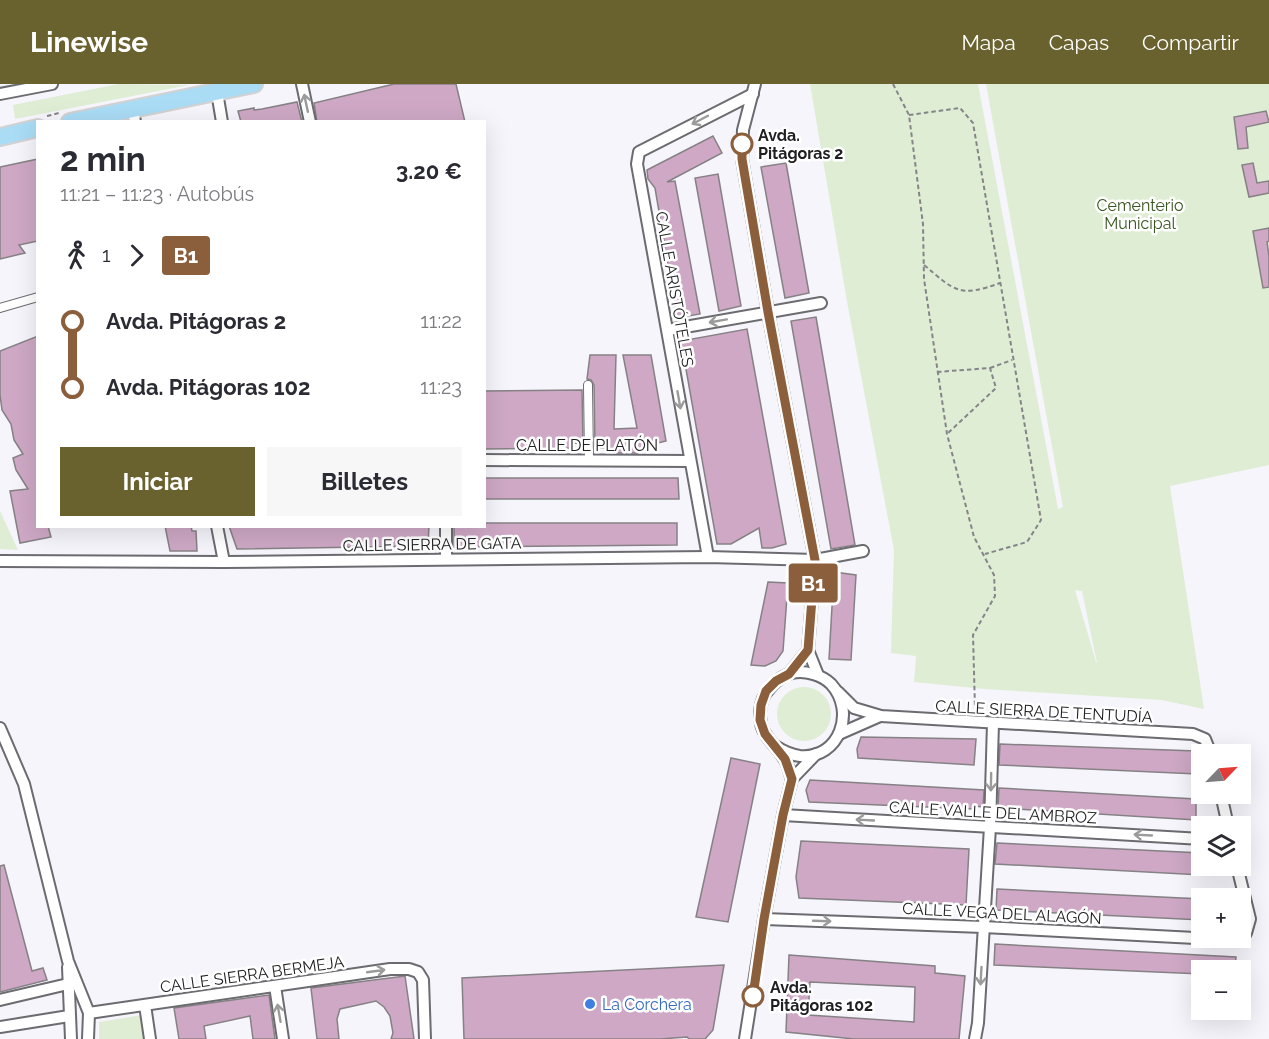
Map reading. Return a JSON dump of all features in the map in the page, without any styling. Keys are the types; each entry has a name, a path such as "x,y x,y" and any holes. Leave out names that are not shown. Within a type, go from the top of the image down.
{"main road":[{"path":"88,120 134,115 254,84"},
{"path":"4,134 36,128"}],"street":[{"path":"0,94 52,84"},
{"path":"302,84 310,120"},
{"path":"754,89 743,130 742,159 768,312 815,560 808,650 818,675"},
{"name":"CALLE ARISTÓTELES","path":"708,557 637,167 639,152 754,89"},
{"path":"217,92 222,120"},
{"path":"0,308 36,298"},
{"path":"668,330 821,303"},
{"path":"588,385 589,460"},
{"name":"CALLE DE PLATÓN","path":"486,460 690,461"},
{"path":"217,528 224,562"},
{"path":"446,528 446,559"},
{"name":"CALLE SIERRA DE GATA","path":"0,561 224,562 708,557 815,560 863,551"},
{"path":"789,674 808,650"},
{"path":"747,1038 764,919 792,779 816,754 830,746 839,734 844,713 838,692 828,681 818,675 798,672 789,674 776,681 766,691 761,705 760,720 765,734 785,759 792,779"},
{"name":"CALLE SIERRA DE TENTUDÍA","path":"838,692 854,708 881,716 1193,734 1205,739 1207,744"},
{"name":"CALLE SIERRA DE TENTUDÍA","path":"839,734 881,716"},
{"path":"975,1039 978,1023 990,827 993,723"},
{"path":"0,728 24,784 68,961 89,1013 88,1039"},
{"path":"775,746 787,754 802,756 816,754"},
{"name":"CALLE VALLE DEL AMBROZ","path":"783,815 1191,838"},
{"name":"CALLE VEGA DEL ALAGÓN","path":"764,919 1191,938"},
{"path":"68,961 71,1039"},
{"name":"CALLE SIERRA BERMEJA","path":"89,1013 390,969 409,969 418,972 423,980 425,1039"},
{"path":"0,1000 68,984"},
{"path":"274,986 283,1039"},
{"path":"145,1005 150,1039"},
{"path":"0,1027 69,1016"}],"path":[{"path":"893,84 909,115 923,224 924,279 947,434 974,537 994,574 995,596 973,634 976,722"},
{"path":"909,115 960,108 973,123 1041,520 1027,542 983,554"},
{"path":"924,265 951,288 974,292 1000,283"},
{"path":"938,372 990,368 1013,359"},
{"path":"947,434 996,388 990,368"}],"green space":[{"path":"119,84 189,85 15,119 13,105"},
{"name":"Cementerio Municipal","path":"810,84 978,84 1058,509 1063,507 986,84 1269,84 1269,465 1170,486 1204,709 1162,700 984,689 914,682 916,656 891,653 894,550 848,307","holes":["1075,590 1082,591 1097,663"]},
{"path":"0,511 18,550 0,549"},
{"path":"799,687 809,687 819,691 827,699 831,714 827,729 819,737 809,741 799,741 789,737 781,729 777,719 777,709 781,699 789,691"},
{"path":"142,1015 146,1039 99,1039 99,1022"}],"building":[{"path":"394,84 456,84 465,120 317,120 314,103"},
{"path":"297,102 302,120 240,120 238,111"},
{"path":"1266,111 1269,122 1246,127 1248,148 1238,149 1234,117"},
{"path":"713,136 722,153 667,182 675,181 700,314 677,318 655,188 648,179 647,170"},
{"path":"36,159 36,241 19,245 25,253 0,259 0,167"},
{"path":"786,163 809,293 785,298 761,167"},
{"path":"1253,163 1257,183 1269,181 1269,193 1249,197 1242,165"},
{"path":"718,174 741,306 719,311 695,178"},
{"path":"1269,228 1269,241 1267,242 1269,287 1263,288 1253,231"},
{"path":"816,317 855,545 831,549 791,321"},
{"path":"747,329 786,544 772,548 762,548 759,528 731,544 717,544 681,341"},
{"path":"36,337 36,528 49,528 51,537 20,543 10,491 28,489 16,470 13,458 23,454 14,440 11,424 2,410 0,351"},
{"path":"590,355 616,355 614,429 637,428 623,355 651,355 666,441 650,445 650,448 638,449 638,453 614,453 614,448 597,448 595,445 594,385 591,380 587,379"},
{"path":"582,390 583,444 574,443 574,448 486,449 486,391"},
{"path":"486,478 678,478 679,499 486,499"},
{"path":"486,523 677,523 677,545 454,547 454,528 486,528"},
{"path":"165,528 191,528 192,531 196,531 197,551 170,551"},
{"path":"230,528 429,528 428,546 237,549"},
{"path":"834,572 856,575 851,660 829,659"},
{"path":"768,582 788,583 783,651 776,661 765,666 751,665"},
{"path":"861,737 976,739 974,765 858,758 857,749"},
{"path":"1000,744 1191,751 1191,774 999,765"},
{"path":"731,758 760,764 728,922 696,917"},
{"path":"810,780 984,790 983,807 974,806 974,809 809,802 806,790"},
{"path":"999,788 1191,799 1191,804 1196,804 1196,816 1191,816 1191,820 998,808"},
{"path":"801,841 969,849 966,905 799,898 796,877"},
{"path":"997,843 1191,852 1191,874 995,864"},
{"path":"4,865 32,971 43,968 47,980 0,992 0,866"},
{"path":"997,889 1191,898 1191,919 996,910"},
{"path":"995,944 1236,957 1236,960 1191,960 1191,974 994,965"},
{"path":"789,955 935,966 935,973 965,976 959,1039 854,1039 786,1032","holes":["810,982 915,987 914,1022 808,1015"]},
{"name":"La Corchera","path":"724,965 713,1030 705,1039 687,1037 464,1039 462,978"},
{"path":"405,976 414,1039 391,1039 393,1033 390,1016 376,1001 340,1009 337,1019 339,1039 317,1039 311,988"},
{"path":"269,995 275,1039 253,1039 250,1016 204,1026 206,1039 179,1039 174,1008"}],"bus line":[{"name":"B1","path":"742,144 742,159 768,312 815,560 808,650 789,674 776,681 766,691 761,705 760,720 765,734 785,759 792,779 764,919 753,996"}],"place":[{"name":"Avda. Pitágoras 2","path":"742,144"},
{"name":"Avda. Pitágoras 102","path":"753,996"},
{"name":"La Corchera","path":"590,1004"}]}
